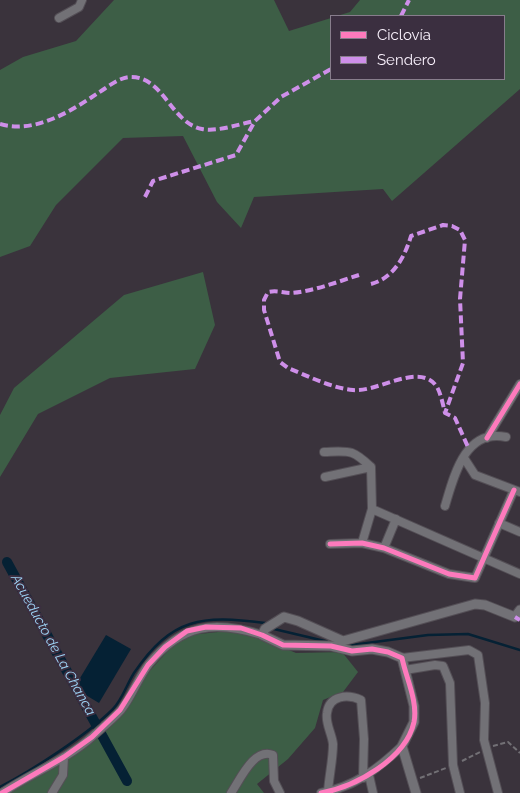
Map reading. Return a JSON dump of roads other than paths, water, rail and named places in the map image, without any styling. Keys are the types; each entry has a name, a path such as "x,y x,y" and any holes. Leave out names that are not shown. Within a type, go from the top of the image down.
{"street":[{"path":"60,18 79,7 82,0"},
{"path":"487,438 520,384"},
{"path":"445,506 457,468 468,448 493,434 506,437"},
{"path":"324,452 347,451 356,453 371,467 372,509 362,543"},
{"path":"330,544 362,543 384,548 449,574 475,578 499,523 517,491 475,475 464,458"},
{"path":"325,477 371,467"},
{"path":"372,509 520,574"},
{"path":"384,548 396,519"},
{"path":"499,523 520,532"},
{"path":"264,632 284,617 298,621 342,641 475,604 485,605 515,617 520,610"},
{"path":"2,793 64,757 92,737 120,710 148,665 165,647 187,631 206,628 241,628 264,632 283,646 330,646 352,652 372,650 388,652 402,658 469,650 478,655 482,670 485,703 484,740 498,793"},
{"path":"373,793 366,776 361,700 352,696 338,698 332,702 327,712 333,743 324,792 339,791 366,776 402,746 414,722 414,706 402,658"},
{"path":"405,670 436,665 443,666 450,683 453,765 460,793"},
{"path":"402,746 416,793"},
{"path":"231,793 254,759 268,753 273,755 274,781 280,793"},
{"path":"52,793 63,775 64,757"}],"water":[{"path":"106,635 131,649 99,703 74,688"}],"waterway":[{"name":"Acueducto de La Chanca","path":"7,562 127,781"},
{"path":"0,787 59,751 102,719 122,697 134,673 148,654 162,640 176,630 190,624 206,621 223,620 265,623"},
{"path":"274,629 329,642"},
{"path":"344,646 428,635 468,634 520,650"}]}
